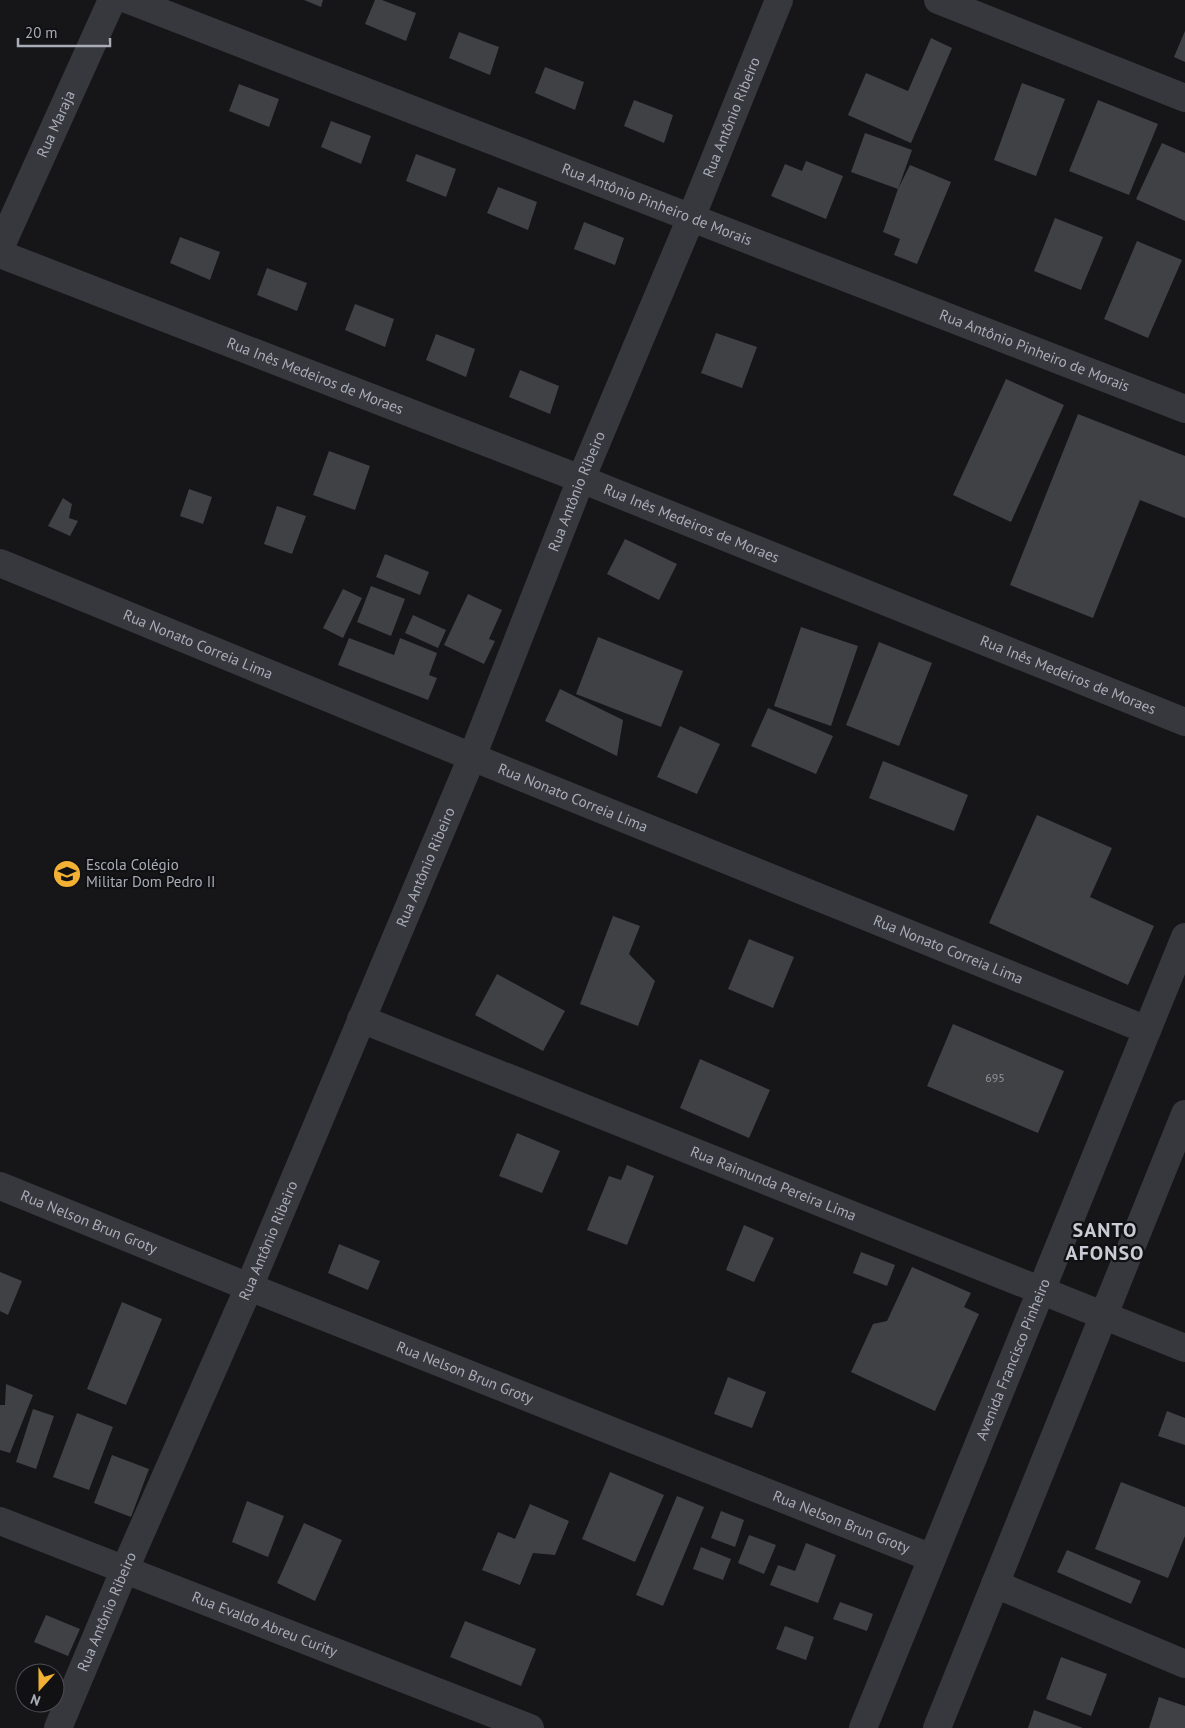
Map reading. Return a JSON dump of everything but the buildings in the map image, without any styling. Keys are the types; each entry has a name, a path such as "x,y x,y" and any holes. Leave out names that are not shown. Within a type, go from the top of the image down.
{"street":[{"name":"Rua Maraja","path":"0,248 112,0"},
{"name":"Rua Antônio Pinheiro de Morais","path":"129,0 1185,409"},
{"name":"Rua Antônio Ribeiro","path":"58,1728 124,1571 249,1287 472,758 581,479 691,218 779,0"},
{"path":"938,0 1185,98"},
{"name":"Rua Inês Medeiros de Moraes","path":"0,254 581,479 1185,722"},
{"name":"Rua Nonato Correia Lima","path":"0,563 472,758 1147,1030"},
{"name":"Avenida Francisco Pinheiro","path":"863,1728 1185,937"},
{"name":"Rua Raimunda Pereira Lima","path":"361,1018 1185,1348"},
{"path":"937,1728 1185,1114"},
{"name":"Rua Nelson Brun Groty","path":"0,1186 932,1558"},
{"name":"Rua Evaldo Abreu Curity","path":"0,1521 530,1728"},
{"path":"995,1584 1185,1664"}],"place":[{"name":"Escola Colégio Militar Dom Pedro II","path":"67,874"}],"district":[{"name":"SANTO AFONSO","path":"1105,1242"}]}
